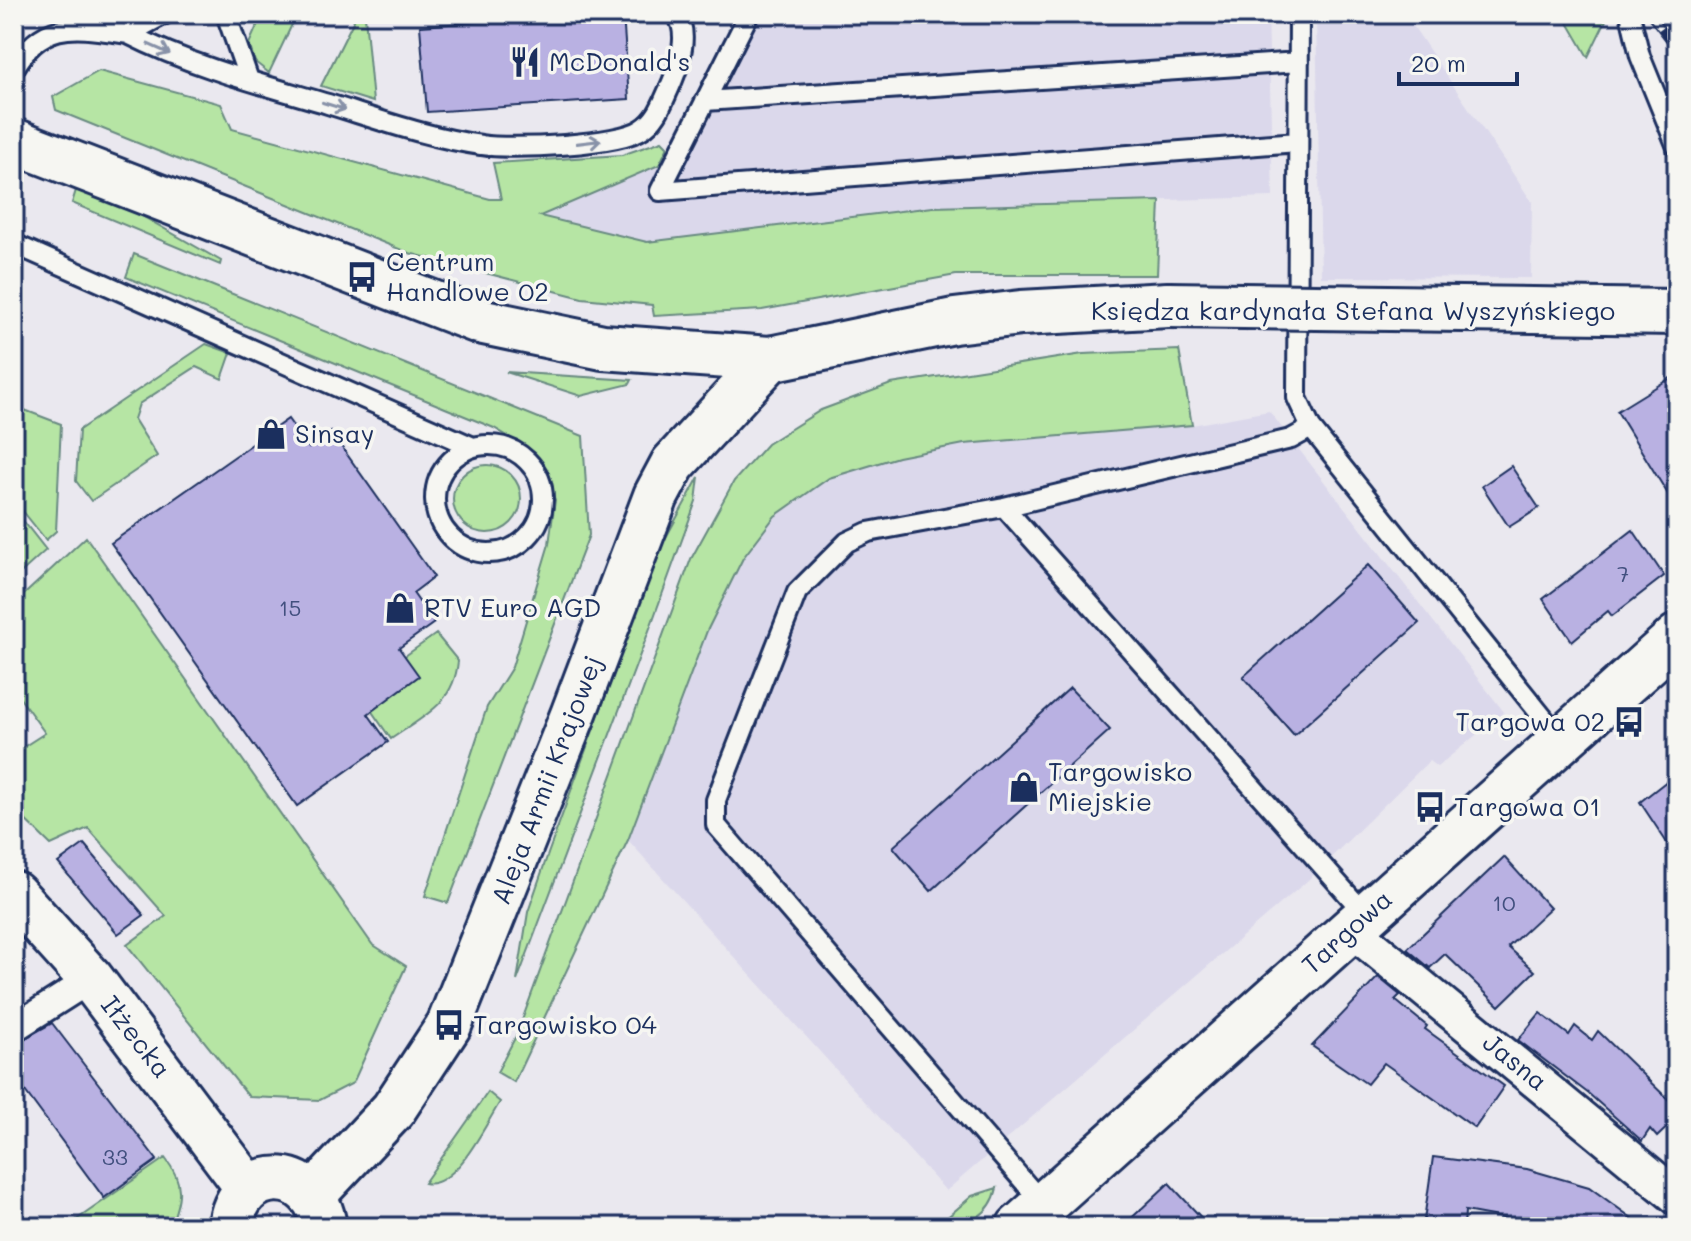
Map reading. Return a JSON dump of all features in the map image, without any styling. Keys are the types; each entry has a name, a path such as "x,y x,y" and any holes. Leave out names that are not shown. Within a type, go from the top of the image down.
{"street":[{"name":"Księdza kardynała Stefana Wyszyńskiego","path":"14,141 479,321 603,347 770,359 954,321 1021,313 1168,305 1677,312"},
{"name":"Aleja Armii Krajowej","path":"318,1211 393,1110 449,1025 568,730 656,496 673,464 770,359"},
{"name":"Targowa","path":"1031,1216 1677,637"},
{"name":"Iłżecka","path":"14,894 91,979 239,1208"},
{"name":"Jasna","path":"1359,922 1677,1197"},
{"path":"14,1028 91,979"},
{"path":"239,1208 267,1179 288,1180 318,1211"}],"lane":[{"path":"128,34 165,14"},
{"path":"226,14 249,80"},
{"path":"14,69 28,44 51,32 80,28 128,34 165,53 249,80 393,124 482,146 578,144 626,137 642,130 657,116 673,79 682,47 680,19 676,14"},
{"path":"749,14 660,191 1298,142"},
{"path":"1299,14 1297,398 1311,428 1561,741"},
{"path":"1630,14 1640,56 1677,147"},
{"path":"705,101 1299,62"},
{"path":"14,244 473,447 491,445 508,448 524,458 535,471 542,487 543,505 533,530 513,548 496,553 461,546 447,535 438,519 436,484 444,468 473,447"},
{"path":"1031,1216 716,825 716,800 797,592 847,542 868,532 1004,507 1291,439 1311,428"},
{"path":"1004,507 1359,922"}],"shaded area":[{"path":"736,14 1268,14 1273,197 933,207 647,242 539,217 659,165"},
{"path":"1316,14 1405,14 1532,202 1531,278 1321,277"},
{"name":"Targowisko Miejskie","path":"1269,411 1504,712 1437,767 1429,761 1307,881 946,1191 628,840 707,631 743,558 775,516 828,478 898,457 960,444 1192,425"}],"green space":[{"path":"270,14 297,14 269,73 255,62 249,44 260,19"},
{"path":"357,14 365,16 373,102 321,86"},
{"path":"1563,14 1609,14 1588,57"},
{"path":"99,71 221,104 232,129 490,199 501,199 493,163 622,155 662,141 668,147 659,165 540,216 647,242 933,207 1160,201 1157,275 956,275 762,310 654,316 652,305 582,298 409,253 56,110 53,97"},
{"path":"77,187 119,203 221,261 220,265 72,203"},
{"path":"134,254 583,436 589,535 448,903 425,896 487,707 512,667 549,544 555,500 541,468 524,446 494,428 126,277"},
{"path":"206,344 231,353 222,379 196,367 139,404 134,419 157,456 91,501 76,481 79,430"},
{"path":"1179,350 1192,425 964,444 898,457 829,478 775,516 743,558 707,631 628,840 514,1082 497,1072 517,1034 691,559 734,481 767,444 821,410 891,384 1083,354"},
{"path":"506,372 632,380 630,384 581,396"},
{"path":"14,406 61,424 56,531 46,540 14,500"},
{"path":"487,465 511,475 521,499 511,523 487,533 463,523 453,499 463,475"},
{"path":"699,477 696,501 517,981 528,912 549,851 658,552"},
{"path":"14,509 46,550 14,579"},
{"path":"86,537 372,944 406,966 353,1083 320,1100 249,1097 127,945 166,916 88,828 51,845 14,809 14,753 45,733 14,690 14,604"},
{"path":"436,634 458,661 450,688 444,699 426,716 391,739 357,690"},
{"path":"488,1092 500,1102 478,1140 447,1177 424,1183"},
{"path":"165,1158 176,1175 179,1191 170,1227 66,1227"},
{"path":"997,1188 994,1199 982,1214 966,1223 936,1227 972,1196"}],"building":[{"name":"McDonald's","path":"623,14 629,99 427,112 420,26"},
{"path":"1677,374 1677,509 1617,411"},
{"path":"288,419 309,448 331,432 434,577 413,593 434,623 399,648 419,676 368,714 388,742 297,806 111,543"},
{"path":"1511,466 1539,508 1509,527 1482,486"},
{"path":"1633,530 1664,576 1612,616 1608,611 1572,641 1543,599"},
{"path":"1368,565 1419,623 1294,735 1243,677"},
{"path":"1070,688 1110,730 931,891 893,847"},
{"path":"1677,773 1677,858 1640,802"},
{"path":"84,844 144,915 118,934 58,863"},
{"path":"1504,857 1550,908 1508,947 1535,971 1499,1006 1445,954 1430,968 1407,949"},
{"path":"1378,977 1400,995 1395,1000 1427,1026 1425,1029 1504,1086 1475,1128 1384,1063 1367,1084 1312,1046"},
{"path":"1540,1013 1569,1035 1575,1026 1592,1040 1598,1031 1677,1108 1677,1118 1657,1137 1650,1129 1642,1141 1589,1094 1518,1040"},
{"path":"52,1023 157,1160 104,1198 14,1076 14,1044"},
{"path":"1433,1157 1527,1169 1589,1187 1644,1227 1529,1227 1519,1221 1465,1211 1464,1227 1423,1227"},
{"path":"1169,1183 1210,1227 1122,1227"}],"railway":[{"path":"1650,14 1677,49"},
{"path":"1675,14 1677,18"}],"place":[{"name":"McDonald's","path":"525,62"},
{"name":"Centrum Handlowe 02","path":"362,277"},
{"name":"Sinsay","path":"271,434"},
{"name":"RTV Euro AGD","path":"400,608"},
{"name":"Targowa 02","path":"1629,722"},
{"name":"Targowisko Miejskie","path":"1024,787"},
{"name":"Targowa 01","path":"1430,807"},
{"name":"Targowisko 04","path":"449,1025"}]}
